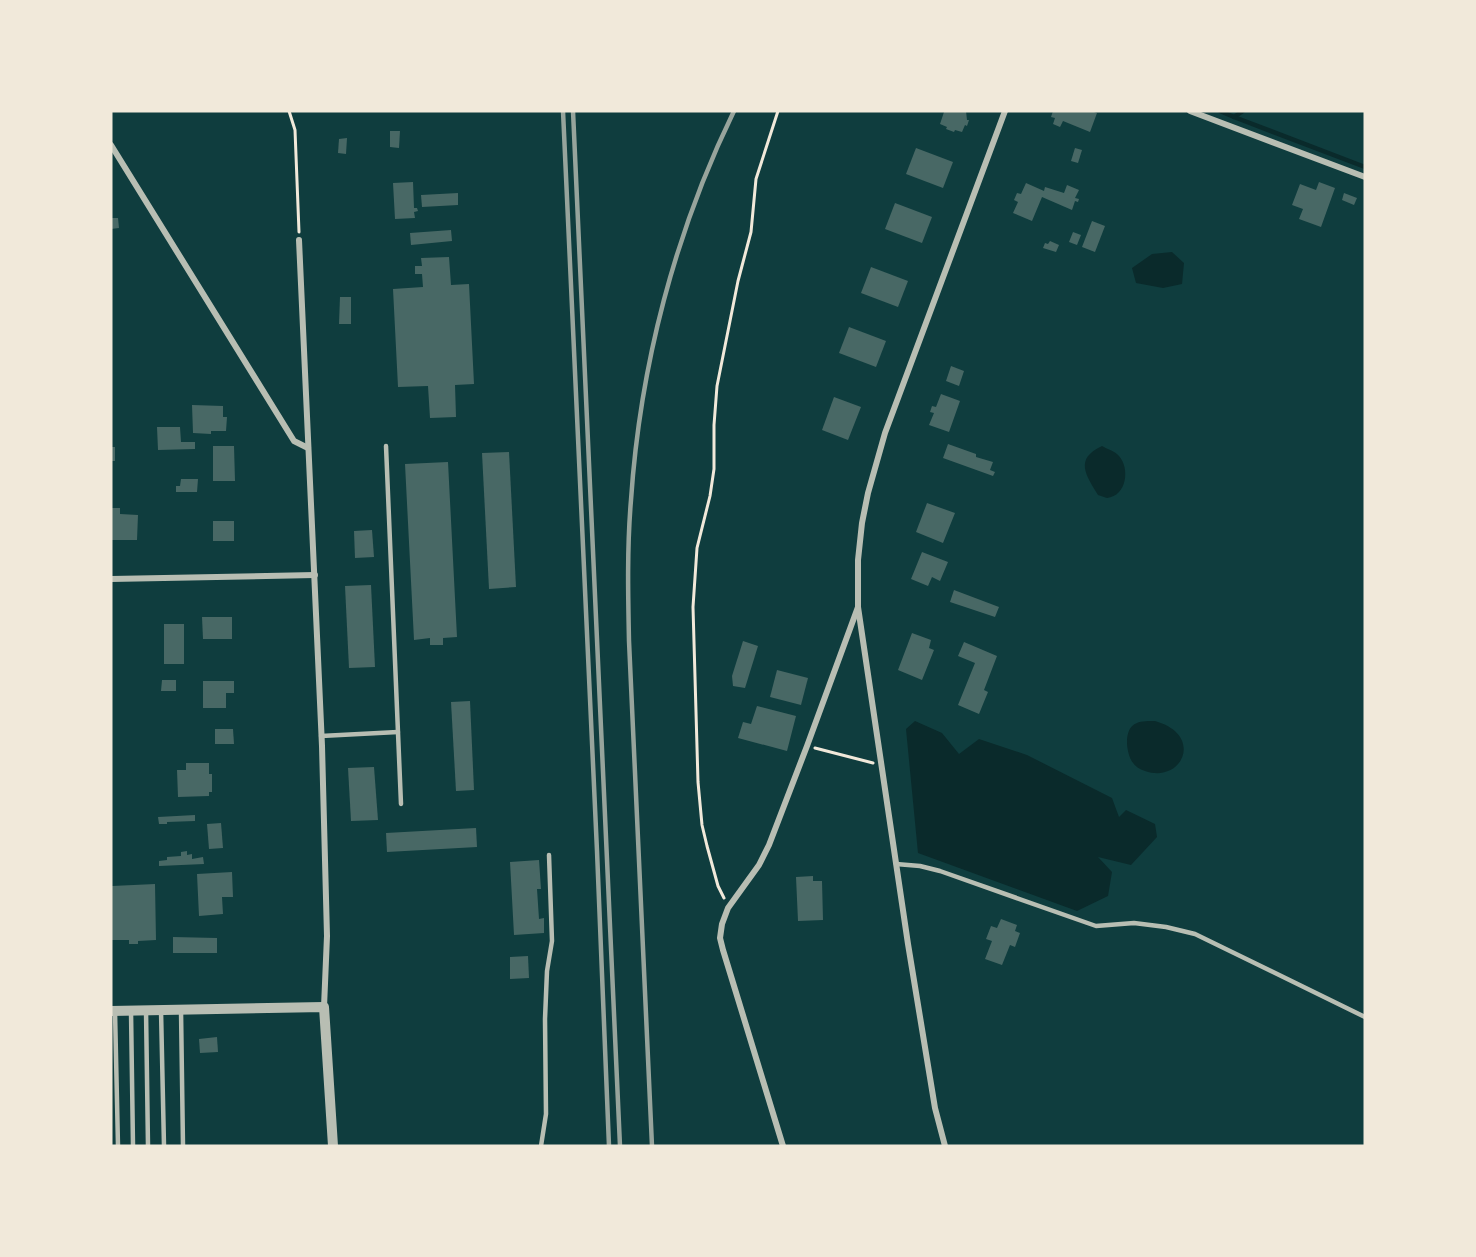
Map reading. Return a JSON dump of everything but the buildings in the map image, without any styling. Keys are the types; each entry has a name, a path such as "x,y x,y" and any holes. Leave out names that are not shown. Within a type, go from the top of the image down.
{"street":[{"path":"945,1146 935,1108 880,765 858,607 858,560 868,493 885,433 1005,111"},
{"path":"1190,111 1365,177"},
{"path":"111,145 294,441 308,448"},
{"path":"299,240 321,736 327,936 324,1007 333,1146"},
{"path":"111,579 315,575"},
{"path":"783,1146 720,938 728,908 759,865 769,845 858,607"},
{"path":"113,1011 324,1007"}],"lane":[{"path":"386,446 401,804"},
{"path":"321,736 398,732"},
{"path":"541,1146 546,1095 546,982 552,941 549,855"},
{"path":"896,864 940,871 1096,926 1134,923 1167,927 1195,934 1365,1017"},
{"path":"146,1010 148,1146"},
{"path":"161,1010 164,1146"},
{"path":"181,1010 183,1146"},
{"path":"113,1011 117,1146"},
{"path":"131,1011 133,1146"}],"path":[{"path":"289,111 295,130 299,240"},
{"path":"728,908 718,886 702,825 698,782 693,607 697,548 714,469 717,386 738,281 751,232 756,179 778,111"},
{"path":"807,746 880,765"}],"water":[{"path":"1172,252 1184,263 1182,284 1163,288 1136,283 1132,268 1152,254"},
{"path":"1102,446 1119,456 1125,467 1125,481 1122,487 1114,496 1107,498 1098,495 1085,468 1088,456"},
{"path":"915,721 942,733 959,754 979,739 1027,755 1112,798 1119,817 1126,810 1155,824 1157,837 1131,865 1098,857 1112,872 1108,896 1077,911 918,853 906,729"},
{"path":"1155,721 1170,728 1180,737 1184,746 1183,756 1178,765 1169,771 1158,773 1141,770 1136,766 1130,758 1127,743 1129,731 1133,725"}],"waterway":[{"path":"1220,111 1234,117 1243,111"},
{"path":"1234,117 1365,167"}],"railway":[{"path":"563,111 609,1146"},
{"path":"573,111 620,1146"},
{"path":"652,1146 629,641 628,553 631,500 643,400 664,301 694,204 734,111"}]}
